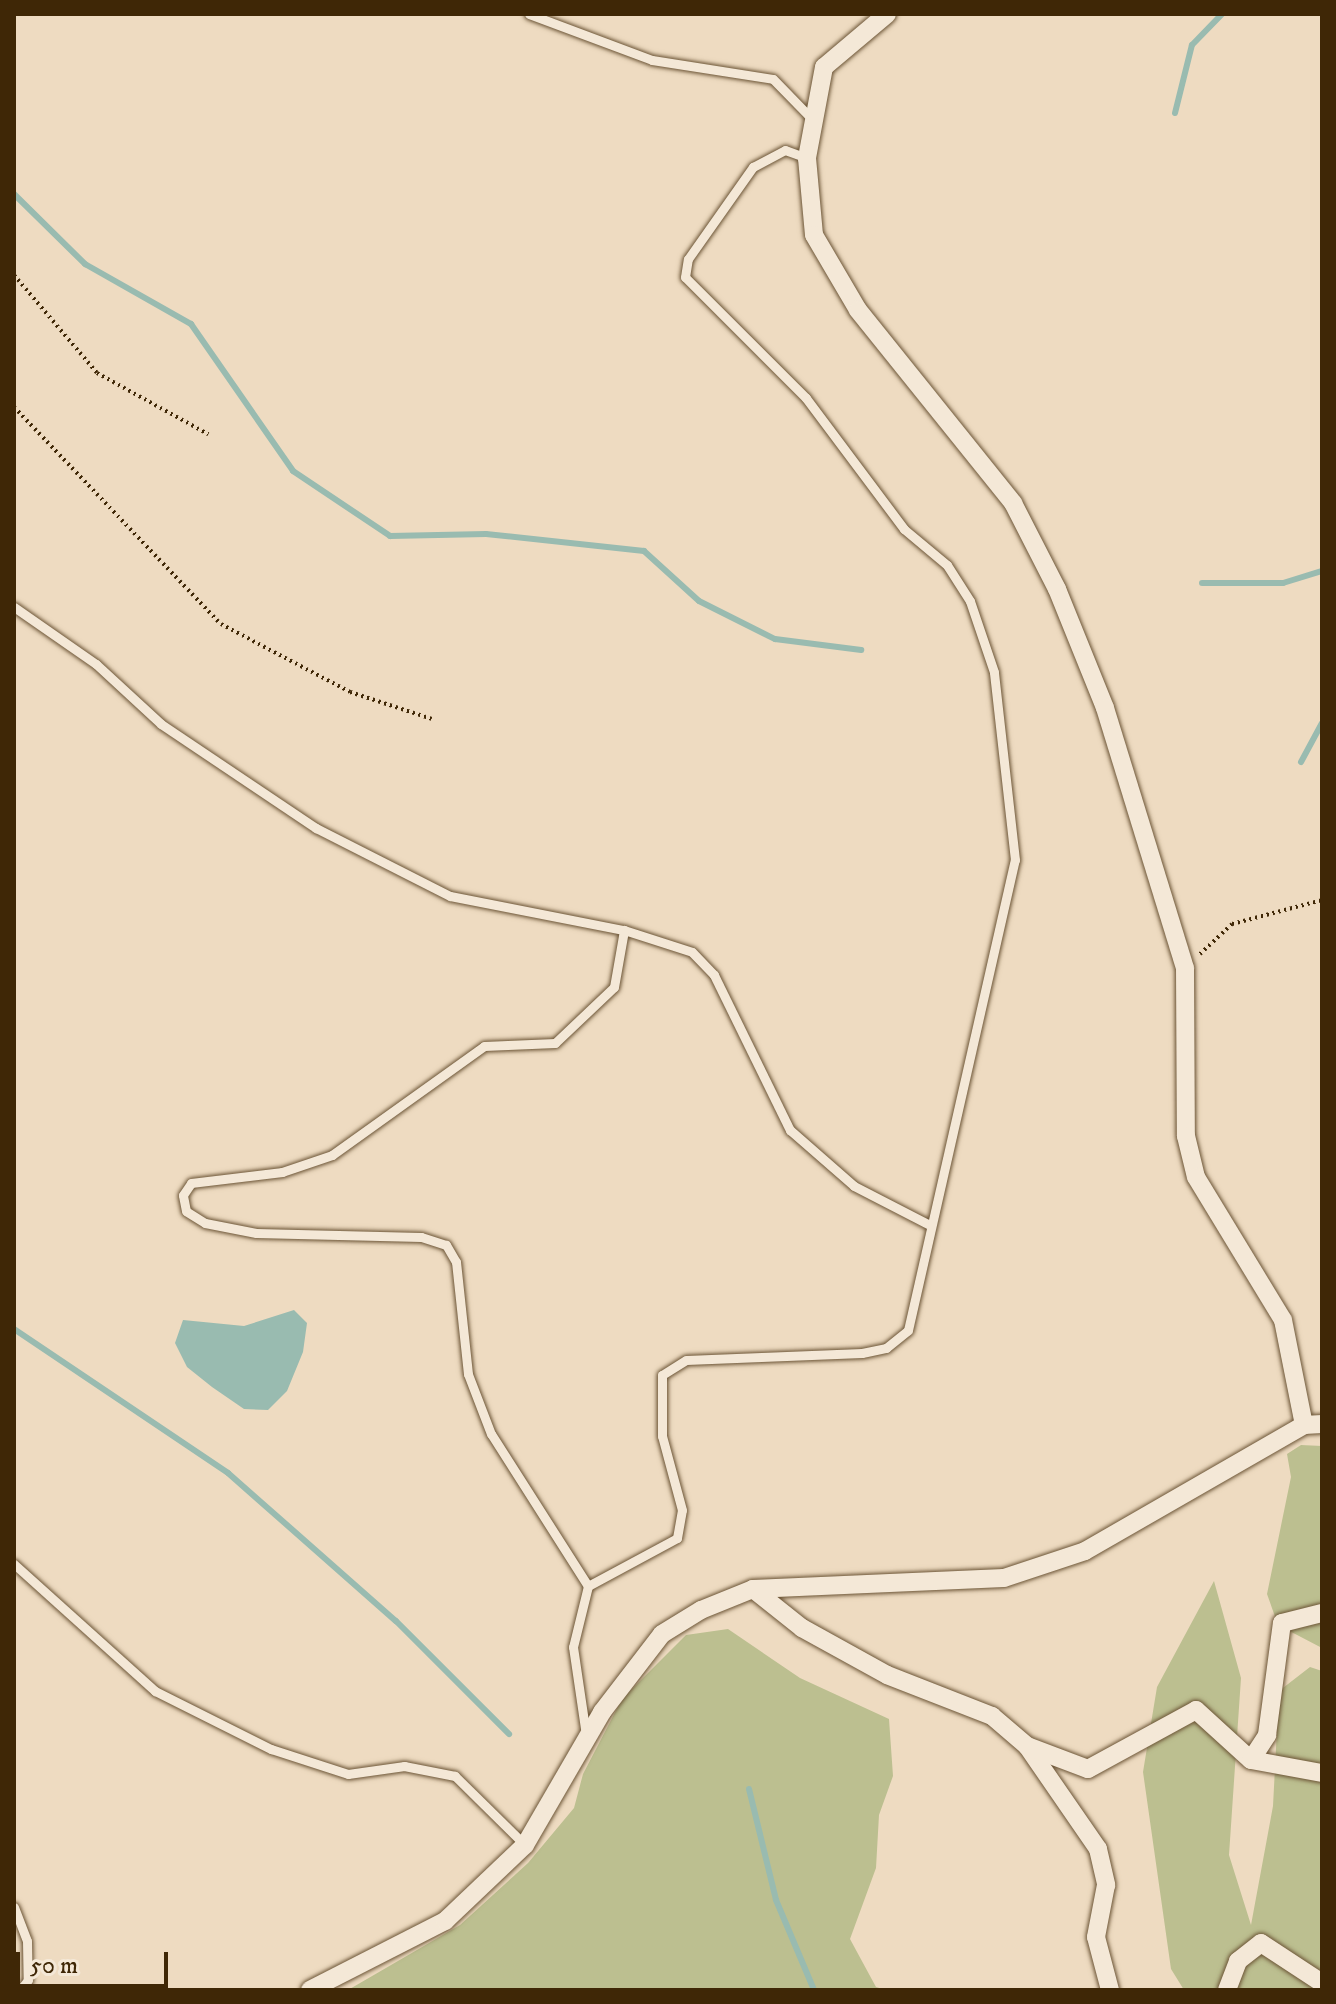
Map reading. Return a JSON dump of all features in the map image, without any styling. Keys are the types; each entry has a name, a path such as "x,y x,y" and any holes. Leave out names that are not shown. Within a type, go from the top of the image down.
{"street":[{"path":"310,1990 445,1921 525,1845 586,1739 662,1634 753,1589 1004,1578 1085,1551 1313,1424 1283,1320 1196,1177 1186,1136 1185,968 1105,708 1057,589 1013,503 858,310 814,235 807,158 824,67 887,14"},
{"path":"753,1589 802,1628 887,1675 992,1716 1027,1746 1098,1849 1106,1885 1096,1937 1110,1990"},
{"path":"1251,1760 1267,1735 1282,1623 1322,1613"},
{"path":"1027,1746 1088,1769 1196,1710 1251,1760 1322,1773"},
{"path":"1227,1990 1238,1961 1261,1943 1322,1983"}],"lane":[{"path":"529,14 652,60 773,79 812,119"},
{"path":"588,1586 677,1538 682,1510 662,1436 662,1375 686,1360 886,1348 908,1330 914,1315 928,1224 985,1013 1015,860 994,672 970,601 947,565 904,529 806,398 685,277 688,259 753,167 785,150 807,158"},
{"path":"14,607 96,664 161,724 316,828 476,905 624,930 692,952 714,975 790,1130 854,1186 928,1224"},
{"path":"586,1739 573,1647 588,1586 491,1434 468,1374 456,1262 446,1245 421,1237 256,1233 205,1223 186,1211 183,1195 191,1183 282,1172 332,1155 484,1046 555,1043 614,987 624,930"},
{"path":"14,1564 155,1691 271,1749 348,1774 404,1766 455,1776 525,1845"},
{"path":"14,1907 27,1941 28,1980 20,1990"}],"path":[{"path":"14,275 97,373 208,434"},
{"path":"14,407 221,624 350,692 432,719"},
{"path":"1185,968 1232,924 1322,900"}],"green space":[{"path":"1301,1445 1322,1446 1322,1648 1278,1625 1267,1594 1291,1477 1287,1454"},
{"path":"1214,1581 1241,1678 1229,1855 1251,1925 1273,1806 1279,1691 1310,1667 1322,1671 1322,1990 1184,1990 1171,1969 1143,1772 1157,1687"},
{"path":"728,1629 800,1678 889,1719 893,1776 879,1815 876,1868 850,1939 876,1987 886,1990 348,1990 460,1925 528,1863 574,1808 583,1774 622,1699 686,1635"}],"water":[{"path":"294,1310 307,1323 303,1352 287,1391 268,1410 244,1409 212,1387 187,1367 175,1343 183,1320 244,1326"}],"waterway":[{"path":"1175,113 1192,45 1222,14"},
{"path":"14,194 85,264 191,324 293,471 390,536 486,534 644,551 699,601 775,639 861,650"},
{"path":"1202,583 1283,583 1322,571"},
{"path":"1301,762 1322,723"},
{"path":"14,1329 228,1473 396,1621 509,1734"},
{"path":"749,1789 776,1900 814,1990"}]}
